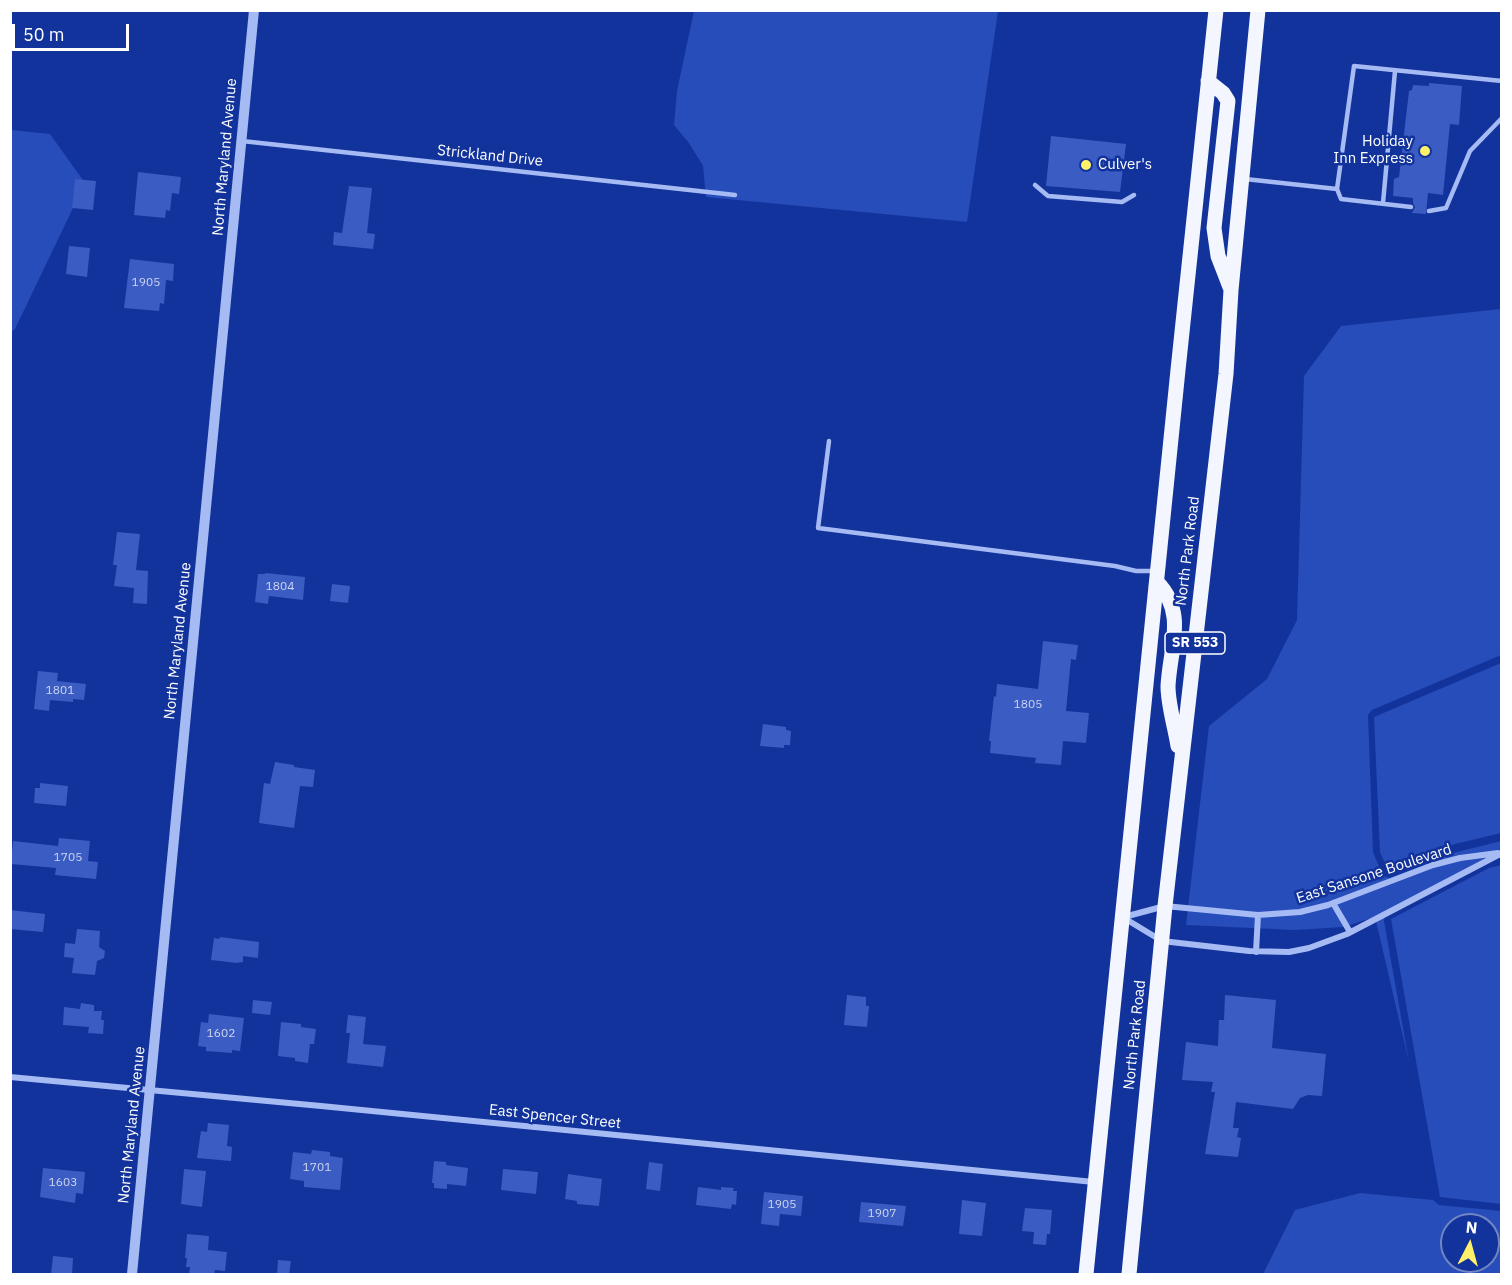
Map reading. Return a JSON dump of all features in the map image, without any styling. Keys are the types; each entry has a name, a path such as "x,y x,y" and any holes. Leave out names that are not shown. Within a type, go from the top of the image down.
{"main road":[{"name":"North Park Road","path":"1086,1275 1216,10"},
{"name":"North Park Road","path":"1129,1275 1165,906 1226,374 1231,290 1258,10"},
{"path":"1208,81 1223,93 1228,101 1214,228 1218,256 1231,290"},
{"path":"1158,577 1168,593 1175,619 1168,688 1181,764"}],"street":[{"name":"North Maryland Avenue","path":"132,1275 254,10"},
{"name":"East Sansone Boulevard","path":"1123,918 1165,906 1258,915 1300,912 1333,903 1433,865 1460,858 1502,853"},
{"name":"East Sansone Boulevard","path":"1123,918 1162,941 1256,952 1289,952 1309,948 1350,932 1502,853"},
{"path":"1333,903 1350,932"},
{"path":"1256,952 1258,915"},
{"name":"East Spencer Street","path":"10,1077 1096,1183"}],"lane":[{"path":"1411,207 1341,199 1337,189 1353,66 1502,81"},
{"path":"1383,203 1395,71"},
{"path":"1429,211 1446,208 1470,151 1502,118"},
{"name":"Strickland Drive","path":"242,141 735,195"},
{"path":"1242,179 1337,189"},
{"path":"1035,185 1048,196 1122,202 1134,195"},
{"path":"829,441 818,528 1115,566 1158,577"}],"shaded area":[{"path":"694,11 998,11 967,222 706,197 703,166 689,143 674,125 677,91"},
{"path":"11,130 50,134 85,183 15,329 11,332"},
{"path":"1501,309 1501,655 1372,710 1368,715 1373,852 1383,876 1390,878 1457,852 1501,841 1501,857 1486,861 1385,916 1409,1062 1375,917 1343,927 1295,930 1186,925 1209,726 1267,679 1297,620 1304,376 1341,326"},
{"path":"1501,663 1501,833 1455,844 1388,871 1380,852 1374,717"},
{"path":"1502,865 1501,1204 1440,1197 1391,919 1489,868"},
{"path":"1360,1193 1433,1200 1439,1205 1501,1211 1501,1274 1263,1274 1295,1210"}],"building":[{"name":"Holiday Inn Express","path":"1429,83 1462,86 1459,125 1450,124 1443,195 1428,193 1426,214 1412,213 1415,207 1413,198 1393,196 1394,179 1399,177 1409,91 1412,90 1413,85 1429,86"},
{"name":"Culver's","path":"1051,136 1126,144 1120,192 1046,186"},
{"path":"138,172 181,177 179,194 172,193 170,211 166,210 165,218 134,215"},
{"path":"75,179 96,181 93,210 72,208"},
{"path":"349,186 372,188 367,233 375,234 373,249 333,245 334,232 342,233"},
{"path":"69,246 90,248 87,277 66,274"},
{"path":"130,259 174,264 173,281 166,280 164,304 160,303 159,311 124,308"},
{"path":"117,532 140,534 136,570 148,571 147,604 133,603 134,588 114,586 117,565 113,565"},
{"path":"258,574 305,577 303,600 269,596 268,604 255,602"},
{"path":"332,584 350,586 348,603 330,601"},
{"path":"1043,641 1078,645 1076,660 1071,659 1066,711 1089,713 1086,743 1063,741 1061,765 1035,763 1036,758 990,753 991,741 989,741 997,684 1038,689"},
{"path":"38,671 58,673 57,681 86,684 84,700 73,699 73,702 50,700 49,711 34,709"},
{"path":"763,724 786,727 786,730 791,731 790,745 784,745 784,748 760,746"},
{"path":"275,762 315,770 313,787 300,786 294,828 259,823 264,783 270,784"},
{"path":"40,783 68,786 66,806 34,803 35,788 40,788"},
{"path":"59,838 90,841 88,861 98,862 96,879 55,875 56,868 11,864 13,841 58,846"},
{"path":"10,910 45,914 43,932 10,929"},
{"path":"77,929 100,931 99,947 105,951 104,958 97,961 95,975 72,973 74,958 64,957 65,943 75,944"},
{"path":"220,937 259,942 258,958 243,956 243,962 237,963 211,960 214,938 219,939"},
{"path":"847,995 866,997 866,1006 869,1006 867,1027 844,1025"},
{"path":"1225,995 1276,1000 1272,1048 1326,1054 1322,1096 1308,1095 1300,1098 1293,1109 1236,1102 1233,1128 1239,1128 1237,1137 1241,1138 1238,1157 1205,1154 1215,1092 1211,1092 1213,1082 1182,1080 1186,1042 1218,1046 1219,1020 1224,1020"},
{"path":"253,1000 272,1002 270,1015 252,1013"},
{"path":"81,1003 94,1005 94,1011 102,1011 103,1034 88,1033 89,1027 63,1025 64,1007 80,1009"},
{"path":"209,1014 244,1018 240,1051 232,1050 232,1053 206,1051 206,1047 198,1046 201,1022 208,1023"},
{"path":"348,1015 366,1017 363,1044 386,1046 383,1067 347,1063 350,1033 346,1033"},
{"path":"281,1022 301,1024 301,1027 316,1029 314,1044 310,1044 308,1063 295,1061 295,1058 278,1056"},
{"path":"208,1123 229,1125 227,1146 232,1147 231,1161 197,1158 201,1131 207,1132"},
{"path":"312,1150 330,1152 330,1156 343,1158 340,1190 304,1187 304,1181 290,1179 293,1152 311,1154"},
{"path":"434,1161 468,1168 466,1186 447,1184 447,1189 434,1188 434,1183 432,1183"},
{"path":"649,1162 663,1164 660,1191 646,1189"},
{"path":"43,1168 85,1172 83,1194 76,1193 75,1203 40,1197"},
{"path":"184,1169 206,1171 202,1207 181,1204"},
{"path":"503,1169 538,1172 536,1194 501,1190"},
{"path":"568,1174 602,1179 599,1206 577,1204 577,1201 565,1199"},
{"path":"698,1187 721,1190 721,1187 734,1188 733,1191 737,1191 736,1205 732,1204 731,1209 696,1205"},
{"path":"764,1192 803,1196 801,1216 780,1214 779,1226 761,1224"},
{"path":"962,1200 986,1203 982,1236 959,1234"},
{"path":"861,1202 906,1206 903,1226 859,1222"},
{"path":"1025,1208 1052,1210 1050,1234 1047,1234 1046,1245 1033,1244 1034,1232 1022,1231"},
{"path":"187,1234 209,1236 208,1250 227,1252 225,1271 215,1270 214,1275 189,1275 190,1267 186,1267 187,1258 185,1258"},
{"path":"53,1256 73,1258 72,1275 51,1275"},
{"path":"278,1260 291,1261 289,1275 277,1275"}],"place":[{"name":"Holiday Inn Express","path":"1425,151"},
{"name":"Culver's","path":"1086,165"}]}
